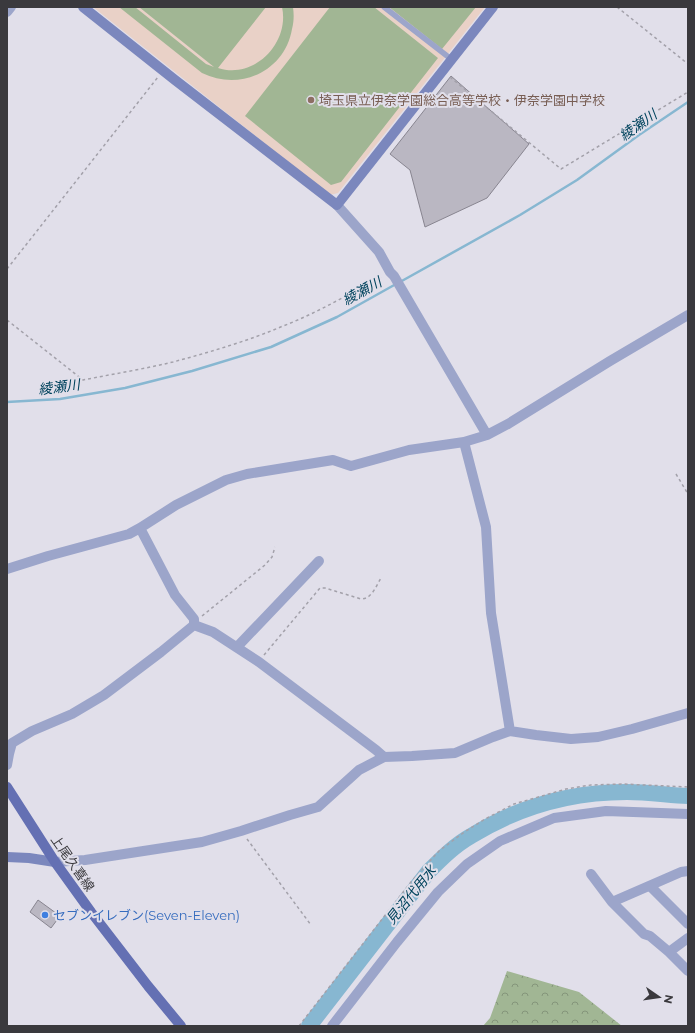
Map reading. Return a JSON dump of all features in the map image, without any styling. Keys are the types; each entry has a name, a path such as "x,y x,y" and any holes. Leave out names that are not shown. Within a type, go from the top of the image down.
{"main road":[{"name":"上尾久喜線","path":"7,787 55,862 115,943 181,1026"}],"street":[{"path":"7,12 11,7"},
{"path":"83,7 337,205 379,252 487,435"},
{"path":"337,205 493,7"},
{"path":"7,569 129,534 176,505 226,480 247,474 333,460 351,466 409,450 464,442 487,435 508,424 688,314"},
{"path":"464,442 486,527 491,613 510,731"},
{"path":"140,528 175,595 194,622 213,632 259,662 384,757"},
{"path":"237,647 319,561"},
{"path":"7,765 12,743 32,730 72,714 104,695 161,652 194,622"},
{"path":"7,857 29,858 55,862 85,860 202,842 318,807 359,770 384,757 455,753 510,731 571,739 598,737 688,713"},
{"path":"332,1026 438,892 467,864 500,841 554,818 606,811 688,814"},
{"path":"591,874 612,902 644,934 650,936 688,971"},
{"path":"612,902 650,886 686,874"},
{"path":"650,886 688,924"},
{"path":"669,952 688,938"}],"lane":[{"path":"384,7 451,60"}],"path":[{"path":"617,7 688,64"},
{"path":"7,269 164,70"},
{"path":"442,71 561,169 688,92"},
{"path":"7,320 83,380 172,362 283,327 326,307 390,272"},
{"path":"676,474 688,494"},
{"path":"194,622 265,565 272,557 275,547"},
{"path":"259,662 320,588 366,599 371,595 381,578"},
{"path":"241,831 311,925"}],"shaded area":[{"name":"埼玉県立伊奈学園総合高等学校・伊奈学園中学校","path":"93,7 485,7 338,193 330,195"}],"green space":[{"path":"119,7 135,7 206,64 214,67 139,7 266,7 218,68 231,70 244,69 256,63 266,56 275,45 283,20 282,7 293,7 294,15 288,44 280,56 259,74 245,79 231,80 216,78 202,73"},
{"path":"330,7 374,7 438,58 341,182 331,185 245,116"},
{"path":"389,7 476,7 442,49"},
{"path":"507,971 579,992 622,1026 483,1026 490,1018"}],"building":[{"path":"451,76 529,144 487,198 425,227 410,170 390,154"},
{"path":"38,900 60,916 51,928 30,912"}],"waterway":[{"name":"綾瀬川","path":"400,282 520,215 577,180 688,102"},
{"name":"綾瀬川","path":"7,402 60,399 125,388 192,371 271,347 337,317 396,284"},
{"name":"見沼代用水","path":"309,1026 429,871 460,843 507,817 527,809 566,798 627,792 688,796"}],"place":[{"name":"埼玉県立伊奈学園総合高等学校・伊奈学園中学校","path":"311,100"},
{"name":"セブンイレブン(Seven-Eleven)","path":"45,915"}]}
